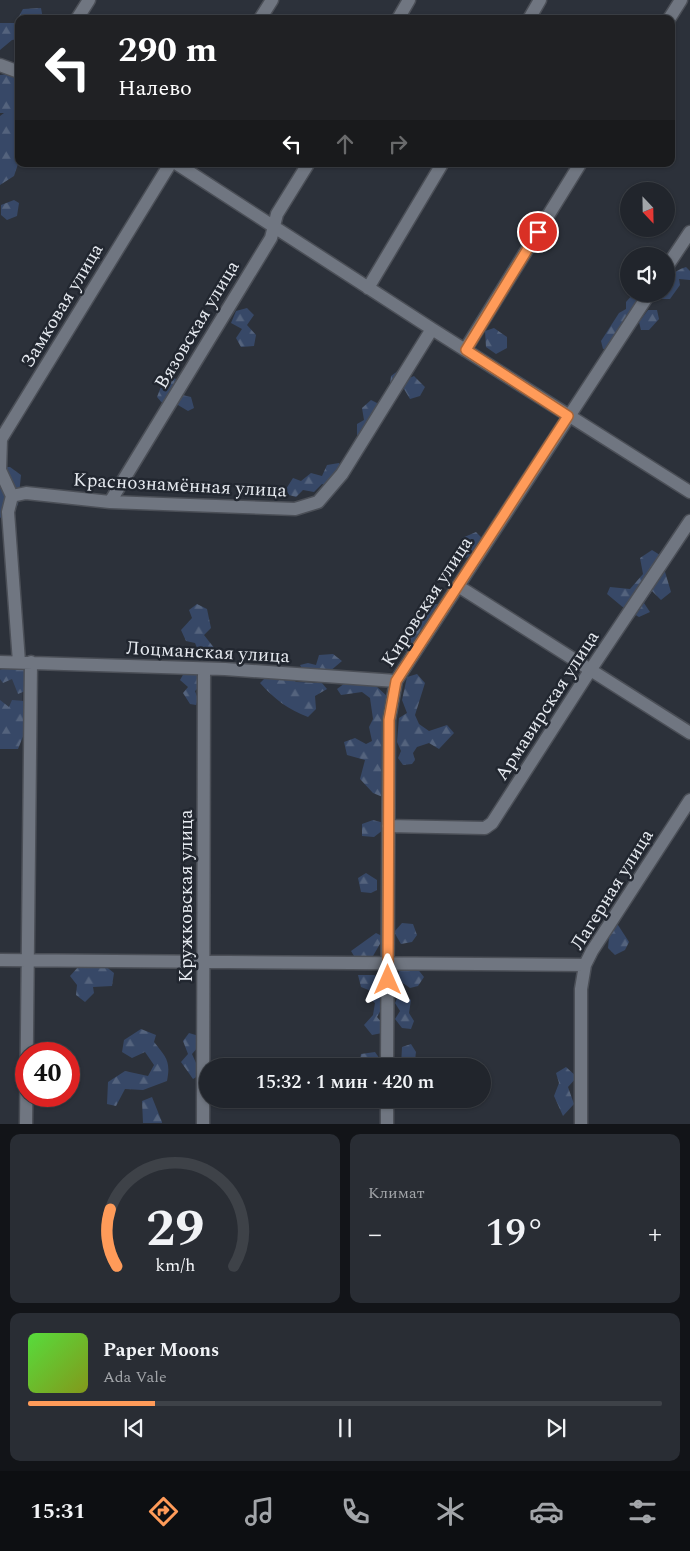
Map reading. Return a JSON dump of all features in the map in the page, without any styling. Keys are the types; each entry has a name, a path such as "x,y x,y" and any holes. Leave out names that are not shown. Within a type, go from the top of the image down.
{"street":[{"path":"80,15 89,0"},
{"path":"263,15 272,0"},
{"path":"400,15 409,0"},
{"path":"531,15 540,0"},
{"path":"672,15 681,0"},
{"path":"0,65 15,71"},
{"name":"Замковая улица","path":"12,496 0,470 1,439 168,167"},
{"path":"181,167 568,416 690,492"},
{"name":"Вязовская улица","path":"110,502 271,238 277,214 306,167"},
{"path":"368,288 440,167"},
{"path":"466,350 578,167"},
{"path":"675,254 690,232"},
{"name":"Кировская улица","path":"387,1058 389,720 396,681 644,302"},
{"name":"Краснознамённая улица","path":"12,496 26,493 110,502 296,509 318,502 342,474 432,329"},
{"path":"12,496 8,512 25,662 26,1124"},
{"name":"Армавирская улица","path":"388,826 485,828 492,823 591,669 690,521"},
{"path":"458,586 690,733"},
{"name":"Лоцманская улица","path":"0,662 204,669 396,681"},
{"name":"Кружковская улица","path":"203,1124 204,669"},
{"name":"Лагерная улица","path":"581,1124 581,989 585,965 592,951 690,800"},
{"path":"0,960 585,965"},
{"path":"387,1108 387,1124"}],"shaded area":[{"path":"0,668 17,669 23,676 22,713 0,710"}],"green space":[{"path":"41,8 42,15 20,15 23,9"},
{"path":"0,23 15,23 15,40 0,50"},
{"path":"15,73 15,167 17,167 14,176 0,185 0,116 4,113 0,113 0,75"},
{"path":"14,200 19,203 17,216 7,220 1,215 1,205"},
{"path":"686,267 690,271 690,280 679,279 680,285 675,292 675,273"},
{"path":"626,302 640,302 611,348 603,349 601,341 619,313 626,309"},
{"path":"247,308 254,315 247,325 256,335 254,346 241,347 236,338 242,329 231,323 236,311"},
{"path":"648,310 657,310 659,319 649,330 641,330 639,322"},
{"path":"494,328 507,337 507,348 496,354 486,347 485,331"},
{"path":"399,370 407,379 414,376 425,387 420,396 410,399 404,389 397,391 390,384 391,376"},
{"path":"174,378 178,380 182,395 191,397 194,408 188,411 178,405 176,399 163,404 157,397 162,384"},
{"path":"371,400 379,404 368,438 357,435 357,424 364,420 362,408"},
{"path":"339,463 346,474 327,486 322,484 314,492 303,490 296,497 289,495 286,489 293,478 301,481 311,473 322,476 327,465"},
{"path":"0,467 10,467 21,475 18,505 0,518"},
{"path":"476,532 483,539 478,551 466,558 459,555 462,538"},
{"path":"652,550 660,555 671,592 661,600 652,591 644,603 650,612 639,617 625,609 607,594 610,587 630,589 643,574 640,558"},
{"path":"197,604 207,609 211,628 204,635 215,649 211,654 198,650 195,643 186,641 181,630 192,618 189,610"},
{"path":"427,604 442,604 412,652 403,650 402,638 418,623"},
{"path":"333,654 342,661 329,672 316,668 304,672 300,665 308,663 316,665 319,655"},
{"path":"10,665 24,670 30,689 18,694 12,679 3,683 0,679 0,670"},
{"path":"184,673 197,674 200,686 195,691 198,699 196,705 190,704 183,693 188,687 180,680"},
{"path":"269,674 290,676 296,682 322,683 327,689 315,696 316,709 308,717 282,703 260,683"},
{"path":"417,674 425,683 415,715 419,724 429,731 447,725 454,733 439,749 429,743 417,747 413,753 415,760 412,764 403,765 398,758 401,751 397,742 399,718 407,713 402,700 407,677"},
{"path":"345,683 376,686 389,698 385,798 373,793 360,779 365,760 347,755 344,742 355,738 366,744 372,741 369,727 373,719 370,698 362,692 341,695 337,689"},
{"path":"0,700 9,707 12,700 24,701 28,724 18,749 0,749"},
{"path":"373,820 384,823 383,830 374,837 362,836 362,824"},
{"path":"366,873 377,880 377,890 371,893 361,892 358,878"},
{"path":"402,923 413,924 417,935 412,942 401,944 394,932"},
{"path":"618,925 629,942 625,950 615,955 608,948 610,926"},
{"path":"376,933 384,937 373,956 354,956 351,951"},
{"path":"412,962 424,977 418,986 410,988 397,979 401,965"},
{"path":"104,965 114,973 112,986 93,987 94,993 85,1002 76,995 77,985 70,976 79,966"},
{"path":"358,975 375,975 382,986 385,996 377,1017 383,1024 382,1033 372,1035 364,1025 373,1015 375,1003 369,998 371,991 361,987"},
{"path":"400,992 411,1000 409,1013 414,1021 411,1029 402,1028 395,1019 400,1011 395,1003"},
{"path":"141,1029 156,1035 154,1042 168,1064 167,1081 143,1090 125,1089 116,1106 107,1104 108,1082 125,1071 148,1076 154,1065 145,1052 132,1058 122,1052 124,1040"},
{"path":"189,1033 199,1036 199,1046 192,1054 199,1070 199,1075 193,1079 181,1062 188,1054 183,1041"},
{"path":"411,1044 416,1052 415,1058 401,1058 402,1047"},
{"path":"375,1052 379,1058 360,1058 361,1054"},
{"path":"566,1067 577,1077 568,1087 574,1104 563,1116 554,1096 559,1083 556,1073"},
{"path":"152,1097 162,1123 143,1123 142,1101"}],"route":[{"path":"388,980 389,720 396,681 568,416 466,350 538,232"}]}
